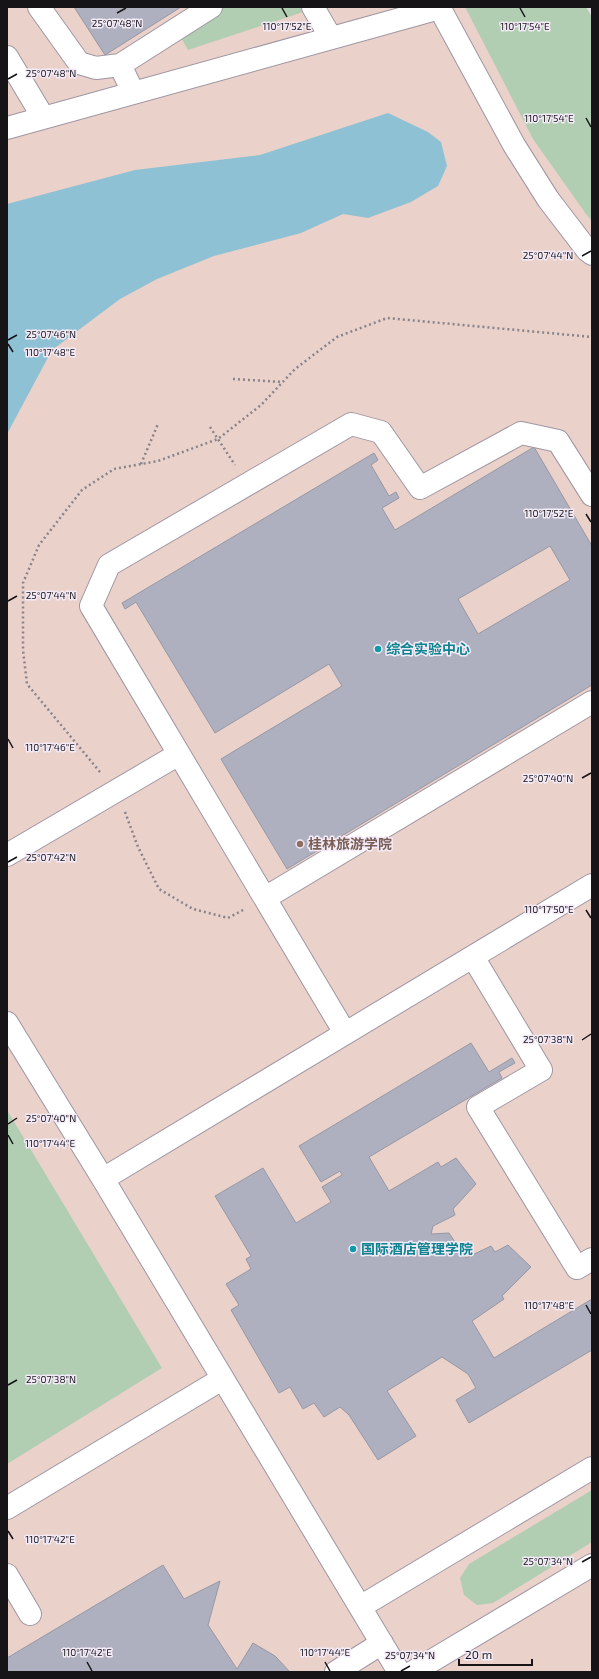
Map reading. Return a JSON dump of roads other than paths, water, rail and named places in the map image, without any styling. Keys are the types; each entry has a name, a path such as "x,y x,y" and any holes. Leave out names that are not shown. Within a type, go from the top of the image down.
{"street":[{"path":"38,7 79,63 96,68 120,65 211,7"},
{"path":"313,7 331,38"},
{"path":"7,128 439,8 514,145 548,199 587,250 592,254"},
{"path":"7,57 43,117"},
{"path":"120,65 133,92"},
{"path":"345,1033 91,606 109,565 351,424 381,432 420,488 521,433 558,441 592,495"},
{"path":"265,898 472,777 592,702"},
{"path":"7,855 179,754"},
{"path":"103,1179 592,885"},
{"path":"473,956 541,1070 478,1107 577,1268 592,1259"},
{"path":"7,1022 399,1672"},
{"path":"7,1508 222,1379"},
{"path":"360,1607 592,1468"},
{"path":"414,1672 592,1565"},
{"path":"7,1576 30,1614"},
{"path":"336,1672 382,1643"}],"water":[{"path":"388,113 428,132 441,142 447,166 438,186 411,202 368,218 343,214 301,233 214,256 157,279 120,299 52,350 7,434 7,204 135,170 260,155"}],"place":[{"name":"综合实验中心","path":"378,649"},
{"name":"桂林旅游学院","path":"300,844"},
{"name":"国际酒店管理学院","path":"353,1249"}]}
